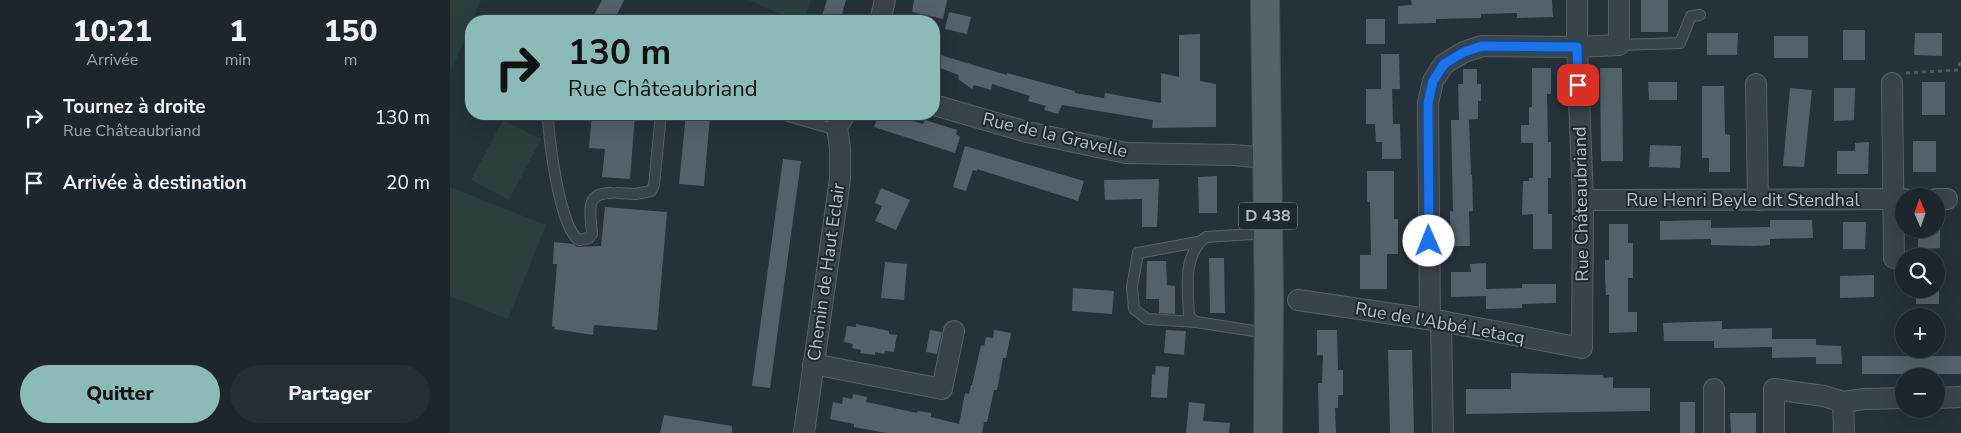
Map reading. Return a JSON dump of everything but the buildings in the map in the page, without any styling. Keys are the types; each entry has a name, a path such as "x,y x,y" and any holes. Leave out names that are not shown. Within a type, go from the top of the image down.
{"main road":[{"name":"D 438","path":"1265,0 1269,333 1268,433"}],"street":[{"path":"881,15 885,0"},
{"name":"Rue Châteaubriand","path":"1577,0 1582,200 1582,348"},
{"path":"1443,433 1436,320 1428,103 1433,81 1444,64 1464,52 1482,46 1577,47 1619,45 1618,0"},
{"path":"1892,83 1898,188"},
{"path":"1756,84 1758,200"},
{"name":"Rue de la Gravelle","path":"940,107 1027,132 1126,152 1233,155 1267,158"},
{"name":"Chemin de Haut Eclair","path":"804,433 840,179 841,122"},
{"name":"Rue Henri Beyle dit Stendhal","path":"1582,200 1895,199"},
{"path":"1894,258 1896,238"},
{"name":"Rue de l'Abbé Letacq","path":"1298,300 1436,320 1582,348"},
{"path":"813,364 942,389 954,331"},
{"path":"1714,389 1714,433"},
{"path":"1774,433 1774,389 1824,396 1843,402 1895,398"},
{"path":"1945,398 1961,397"},
{"path":"1843,402 1844,433"}],"lane":[{"path":"1619,45 1680,43 1691,16 1700,15"},
{"path":"548,120 559,196 574,238 580,240 589,238 592,234 590,203 594,197 601,193 636,194 651,191 654,185 660,120"},
{"path":"826,120 841,122"},
{"path":"1268,233 1206,237 1198,242 1138,253 1132,287 1134,308 1147,319 1196,322 1269,333"},
{"path":"1196,322 1189,316 1188,268 1198,242"}],"path":[{"path":"1892,83 1906,73 1958,70 1961,59"}],"green space":[{"path":"450,0 481,0 475,15 465,15 465,38 450,74"},
{"path":"749,0 811,0 806,15 783,15"},
{"path":"503,120 541,139 509,200 471,180"},
{"path":"450,187 546,225 508,319 450,296"}],"route":[{"path":"1429,241 1428,103 1433,81 1444,64 1464,52 1482,46 1577,47 1578,85"}]}
